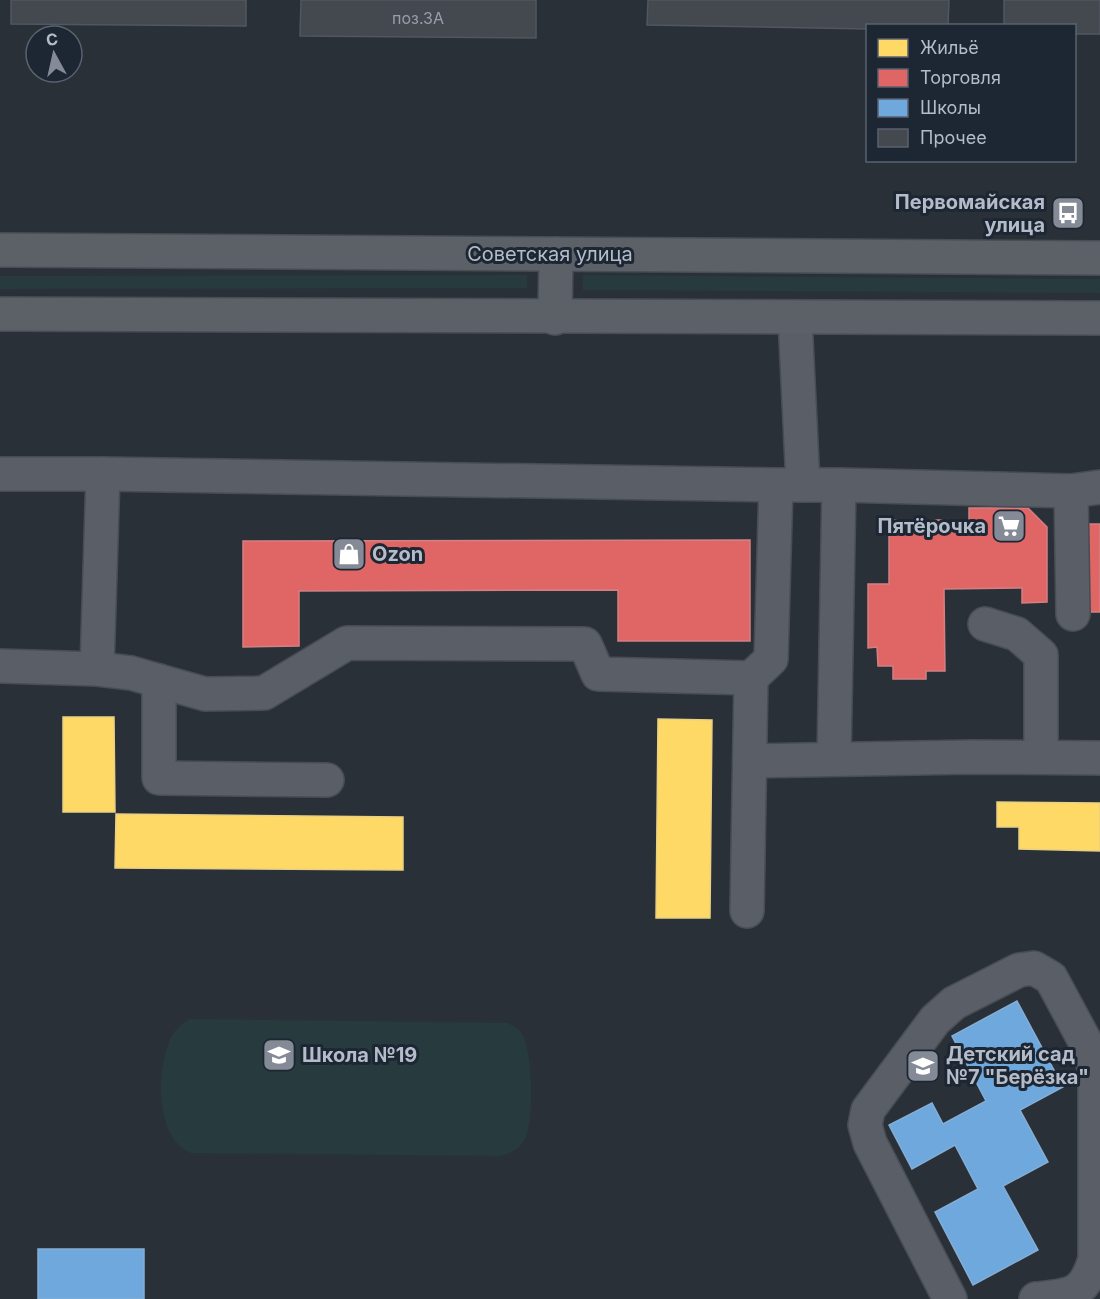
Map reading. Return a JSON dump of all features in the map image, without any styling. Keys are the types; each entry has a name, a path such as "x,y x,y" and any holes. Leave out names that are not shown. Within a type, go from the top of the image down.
{"main road":[{"name":"Советская улица","path":"0,250 1100,258"},
{"path":"555,254 555,318"},
{"path":"0,314 555,318 1100,318"}],"lane":[{"path":"0,666 97,669 131,673 205,694 264,693 347,643 585,644 598,674 751,678 771,659 789,485 795,318"},
{"path":"0,474 1086,489 1073,614"},
{"path":"97,669 103,474"},
{"path":"834,759 839,485"},
{"path":"985,624 1017,634 1041,655 1041,757"},
{"path":"747,911 751,678"},
{"path":"159,681 159,778 327,780"},
{"path":"750,761 1100,758"},
{"path":"950,1299 870,1143 865,1125 868,1110 935,1020 954,1004 1019,969 1034,968 1051,978 1087,1045 1095,1070 1097,1259 1090,1277 1080,1289 1063,1296 1036,1299"}],"green space":[{"path":"527,275 527,288 0,289 0,276"},
{"path":"583,275 1100,279 1100,293 583,290"},
{"path":"190,1019 507,1023 521,1032 528,1055 531,1102 525,1139 514,1151 499,1156 191,1153 179,1145 170,1132 164,1116 161,1097 161,1078 168,1044 175,1031"}],"building: Жильё":[{"path":"63,717 114,717 115,812 63,812"},
{"path":"658,719 712,720 710,918 656,918"},
{"path":"997,802 1100,803 1100,851 1019,849 1019,827 997,827"},
{"path":"116,814 403,817 403,870 115,868"}],"building: Торговля":[{"path":"969,508 1028,508 1047,527 1047,602 1022,603 1022,588 944,589 945,671 926,671 926,679 893,679 893,666 878,666 877,647 868,648 868,584 889,584 889,520 942,520 943,528 969,528"},
{"path":"1084,524 1100,524 1100,612 1085,612"},
{"path":"750,540 750,641 618,641 618,590 299,591 299,646 243,647 243,541"}],"building: Школы":[{"path":"1017,1001 1063,1087 1020,1110 1048,1162 1003,1186 1038,1250 973,1285 935,1212 978,1189 955,1145 912,1169 889,1125 932,1103 943,1124 986,1101 952,1036"},
{"path":"38,1249 144,1249 144,1299 38,1299"}],"building: Прочее":[{"path":"11,0 246,0 246,26 11,24"},
{"path":"301,0 536,0 536,38 300,36"},
{"path":"648,0 949,0 948,24 866,24 866,29 647,25"},
{"path":"1004,0 1100,0 1100,34 1076,34 1076,24 1004,24"}],"place":[{"name":"Первомайская улица","path":"1068,213"},
{"name":"Пятёрочка","path":"1009,526"},
{"name":"Ozon","path":"349,554"},
{"name":"Школа №19","path":"279,1055"},
{"name":"Детский сад №7 \"Берёзка\"","path":"923,1066"}]}
